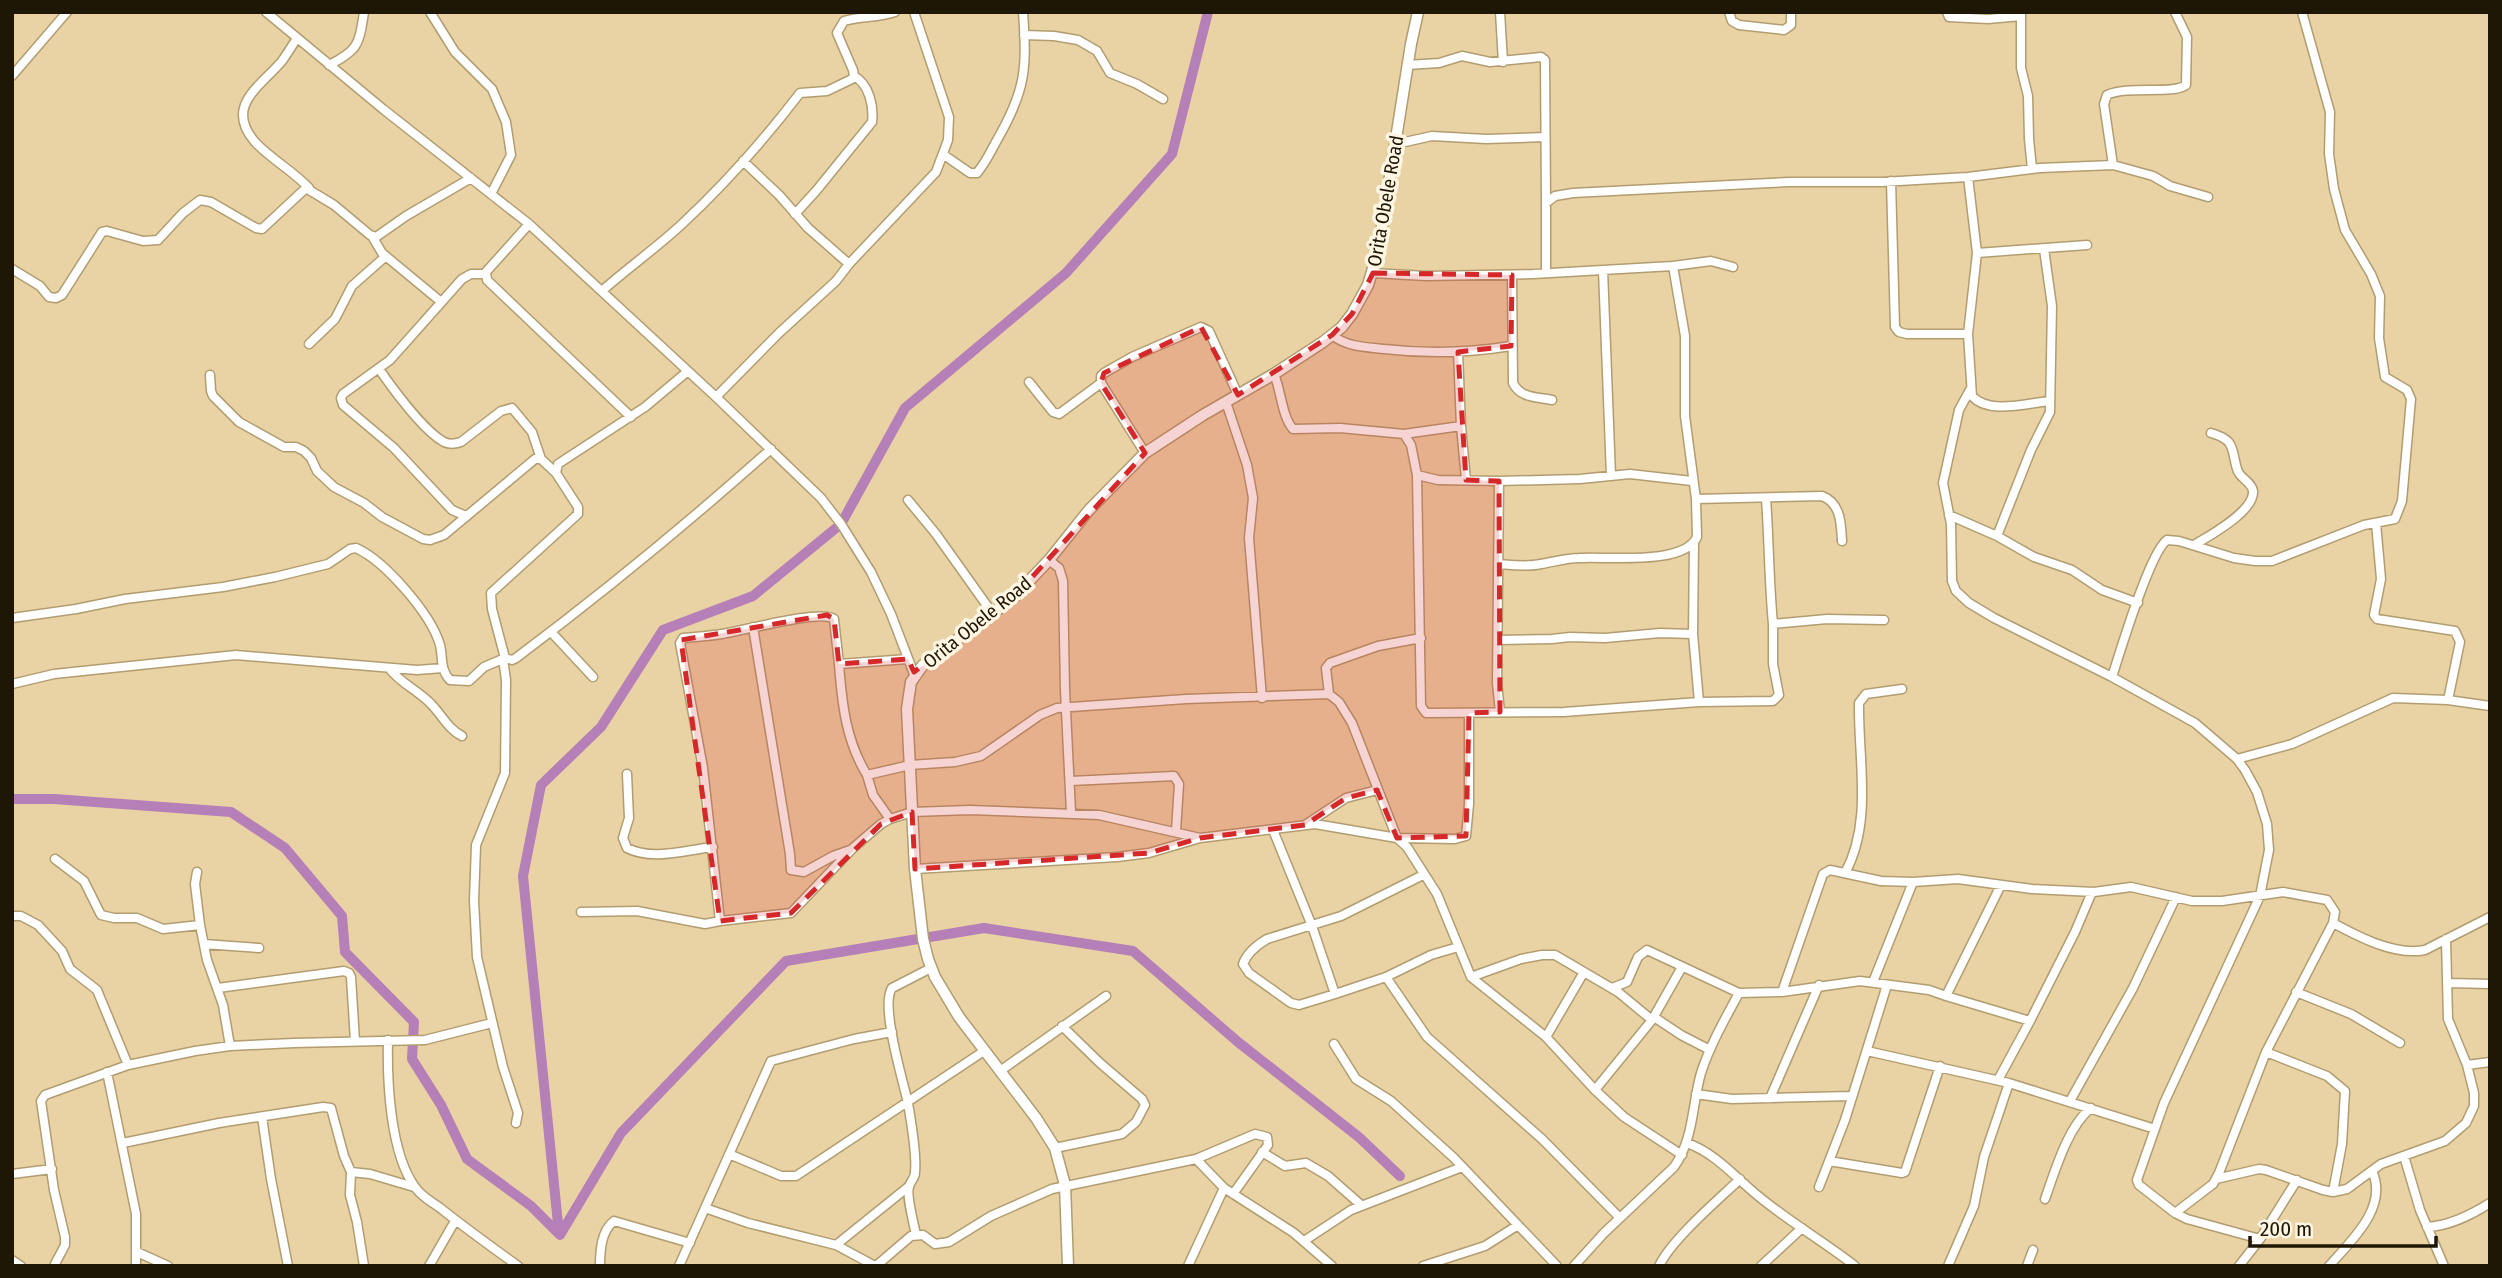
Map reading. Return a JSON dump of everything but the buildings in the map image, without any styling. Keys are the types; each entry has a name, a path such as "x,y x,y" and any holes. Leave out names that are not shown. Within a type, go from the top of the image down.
{"main road":[{"name":"Orita Obele Road","path":"1068,1266 1065,1185 1055,1148 1036,1118 946,998 931,968 923,939 915,869 907,709 911,682 914,674 929,660 1013,597 1049,560 1089,510 1145,453 1274,374 1332,335 1352,314 1373,273 1418,12"}],"street":[{"path":"12,76 67,12"},
{"path":"266,12 529,224 603,290 821,498 841,524 881,593 914,674"},
{"path":"329,65 349,55 355,48 364,12"},
{"path":"430,12 455,52 492,89 506,122 511,155 491,194"},
{"path":"795,214 817,191 872,122 874,108 864,84 854,76 836,33 844,21 895,12"},
{"path":"716,397 835,281 931,180 944,155 950,128 949,117 914,12"},
{"path":"944,155 970,173 979,171 1012,113 1026,65 1023,12"},
{"path":"1500,12 1503,62"},
{"path":"1729,12 1732,21 1739,25 1784,30 1791,25 1791,12"},
{"path":"1947,12 1950,17 1972,19 2021,14 2021,68 2029,100 2028,134 2032,169"},
{"path":"2113,165 2104,104 2107,95 2145,89 2180,89 2186,85 2187,37 2175,12"},
{"path":"2112,677 2162,543 2172,540 2234,558 2264,562 2281,558 2355,528 2390,522 2398,516 2402,501 2411,400 2407,390 2385,377 2379,338 2380,296 2371,274 2343,225 2329,154 2330,111 2302,12"},
{"path":"1024,35 1077,40 1097,51 1110,73 1163,99"},
{"path":"297,38 282,61 244,103 242,115 245,126 255,141 309,188 372,236 386,256 440,301"},
{"path":"1408,65 1439,63 1462,56 1503,62 1541,57 1545,60 1546,273"},
{"path":"603,290 682,225 743,161 800,93 827,91 854,76"},
{"path":"1396,144 1427,136 1486,139 1545,137"},
{"path":"743,161 849,264"},
{"path":"1546,203 1555,196 1573,193 1789,182 1891,181 2113,165 2153,176 2170,186 2208,197"},
{"path":"1968,177 1977,253 1968,334 1970,390 1976,401 1991,406 2050,401"},
{"path":"372,236 380,234 471,178"},
{"path":"1891,181 1895,327 1899,332 1907,334 1968,334"},
{"path":"12,269 40,286 49,297 56,298 62,295 102,232 144,241 158,240 183,213 200,200 211,202 262,229 302,189 309,188"},
{"path":"466,516 452,510 394,448 341,402 343,394 379,369 406,344 440,301 466,276 486,274 529,224"},
{"path":"1977,253 2087,245"},
{"path":"1997,536 2031,450 2048,418 2053,337 2052,294 2044,249"},
{"path":"309,344 335,318 352,286 386,256"},
{"path":"1373,273 1512,275 1604,271 1711,261 1733,267"},
{"path":"1498,564 1534,565 1580,558 1654,556 1685,550 1697,537 1696,499 1685,416 1685,337 1673,266"},
{"path":"1604,271 1611,476"},
{"path":"486,274 487,280 631,417"},
{"path":"1512,275 1513,383 1516,390 1522,394 1552,400"},
{"path":"1145,453 1101,383 1104,373 1132,357 1202,327 1209,331 1238,395"},
{"path":"1332,335 1351,345 1417,354 1511,346"},
{"path":"1458,352 1466,480"},
{"path":"379,369 430,431 444,442 461,442 501,411 512,408 532,432 541,458 556,473 578,507 578,514 491,593 506,680 505,773 478,839 474,901 477,957 508,1088 518,1113 516,1123"},
{"path":"556,473 558,464 631,417 688,371"},
{"path":"1274,374 1286,419 1293,429 1340,428 1404,435 1461,426"},
{"path":"210,375 214,396 239,422 284,447 296,447 304,451 317,471 334,487 423,539 437,538 535,459 541,458"},
{"path":"1029,382 1056,414 1101,383"},
{"path":"1970,390 1959,410 1944,474 1952,581 1960,596 1994,618 2112,677 2195,723 2237,759 2257,792 2267,824 2269,850 2260,896 2173,1083 2138,1183 2175,1213 2187,1219 2260,1239"},
{"path":"1226,402 1247,465 1253,498 1249,538 1262,698"},
{"path":"2194,545 2238,515 2249,502 2253,491 2238,473 2235,452 2230,443 2220,435 2211,433"},
{"path":"1404,435 1411,445 1417,475 1421,706 1430,714 1564,712 1699,702 1766,702 1777,699 1779,695 1773,664 1766,498"},
{"path":"12,618 275,577 328,564 356,548 398,579 438,641 443,668 450,680 464,682 473,679 484,667 504,658 516,658 552,633 714,500 771,449"},
{"path":"1417,475 1438,480 1558,481 1629,474 1692,481"},
{"path":"1499,481 1500,712"},
{"path":"1696,499 1817,495 1828,498 1837,510 1842,541"},
{"path":"908,500 936,534 993,614"},
{"path":"1949,515 1997,536 2034,557 2072,570 2102,590 2138,603"},
{"path":"2376,523 2381,584 2374,615 2377,619 2455,631 2460,642 2448,700"},
{"path":"1694,542 1693,634 1699,702"},
{"path":"1049,560 1059,568 1063,581 1071,812"},
{"path":"720,921 703,768 680,643 683,638 831,616 838,644 842,704 849,736 873,795 890,819"},
{"path":"1773,624 1827,619 1884,620"},
{"path":"753,627 791,870 804,872 853,848"},
{"path":"552,633 593,677"},
{"path":"1498,640 1693,634"},
{"path":"1329,694 1326,668 1330,663 1378,646 1421,638"},
{"path":"12,684 54,674 236,655 417,670 443,668"},
{"path":"839,664 908,659"},
{"path":"389,668 407,687 432,704 455,732 462,736"},
{"path":"1845,873 1855,856 1861,821 1859,703 1866,694 1902,689"},
{"path":"867,775 910,765 955,762 981,756 1040,715 1057,708 1163,700 1329,694 1339,702 1352,723 1397,838 1407,847 1443,907 1471,977 1546,1037 1595,1090 1624,1116 1682,1155"},
{"path":"2237,759 2292,744 2393,698 2448,700 2490,706"},
{"path":"915,869 1117,857 1149,853 1200,838 1305,825 1397,838 1455,839 1466,836 1469,804 1469,713"},
{"path":"626,774 629,818 623,838 627,848 635,852 658,854 713,847"},
{"path":"1071,781 1174,776 1179,784 1176,831"},
{"path":"1305,825 1346,798 1377,790"},
{"path":"582,912 637,911 705,924 791,913 853,848 890,819 912,812 1071,812 1099,815 1200,838"},
{"path":"1273,830 1312,926 1335,994"},
{"path":"55,859 84,881 101,915 114,918 132,917 163,929 200,925"},
{"path":"1782,992 1823,874 1830,870 1881,881 1958,879 2001,886 2092,892 2123,887 2205,902 2283,892 2322,898 2331,904 2335,912 2333,923 2266,1052 2230,1149 2216,1179 2175,1213"},
{"path":"197,872 195,884 200,925 207,960 218,988 230,1046"},
{"path":"1423,875 1341,916 1267,939 1245,958 1244,969 1291,1003 1298,1004 1386,977 1415,961 1458,947"},
{"path":"1873,982 1913,882"},
{"path":"1947,996 2001,886"},
{"path":"1998,1080 2075,932 2092,892"},
{"path":"2070,1101 2133,988 2176,897"},
{"path":"12,916 21,916 38,925 62,951 71,970 97,990 128,1065"},
{"path":"2333,923 2359,937 2409,951 2426,950 2490,917"},
{"path":"2216,1179 2259,1170 2282,1174 2333,1192 2347,1189 2381,1164 2445,1141 2466,1123 2474,1106 2474,1094 2467,1065 2448,1019 2445,939"},
{"path":"204,943 259,948"},
{"path":"1612,988 1627,982 1644,951 1650,951 1739,993 1782,992 1819,985 1873,982 1929,990 2030,1021"},
{"path":"1471,977 1521,960 1549,954 1561,958 1612,988 1653,1018 1710,1050"},
{"path":"1595,1090 1653,1018 1682,967"},
{"path":"836,1245 908,1187 915,1173 908,1102 898,1070 888,993 931,968"},
{"path":"218,988 344,971 349,973 355,1041"},
{"path":"1546,1037 1584,972"},
{"path":"1386,977 1427,1037 1542,1139 1620,1218"},
{"path":"2448,983 2490,984"},
{"path":"1770,1098 1819,985"},
{"path":"1819,1187 1852,1096 1887,985"},
{"path":"2296,992 2351,1014 2400,1043"},
{"path":"1574,1266 1583,1254 1674,1167 1682,1155 1687,1143 1696,1094 1710,1050 1739,993"},
{"path":"1000,1072 1106,996"},
{"path":"54,1266 65,1242 54,1190 42,1098 107,1072 167,1056 230,1046 425,1040 492,1023"},
{"path":"1055,1148 1122,1134 1136,1122 1145,1105 1142,1099 1062,1026"},
{"path":"679,1266 771,1061 892,1032"},
{"path":"388,1040 387,1071 392,1121 398,1146 414,1187"},
{"path":"1334,1044 1356,1079 1391,1101 1462,1167 1557,1266"},
{"path":"729,1154 781,1176 796,1176 984,1051"},
{"path":"1867,1051 1998,1080 2155,1129"},
{"path":"2266,1052 2327,1076 2345,1091 2342,1144 2333,1192"},
{"path":"2467,1065 2490,1062"},
{"path":"1829,1161 1902,1173 1905,1171 1940,1066"},
{"path":"107,1072 136,1214 136,1266"},
{"path":"1948,1266 1974,1206 1984,1157 2009,1083"},
{"path":"1696,1094 1732,1099 1852,1096"},
{"path":"2045,1199 2080,1116 2080,1104"},
{"path":"123,1143 219,1122 331,1108 351,1172 350,1195 364,1266"},
{"path":"2080,1116 2091,1108"},
{"path":"262,1117 288,1266"},
{"path":"705,1208 748,1223 836,1245 876,1266 896,1247 916,1235 923,1235 935,1244 949,1242 1010,1206 1040,1193 1065,1185 1196,1159 1259,1134 1267,1137 1269,1141 1233,1194"},
{"path":"1687,1143 1698,1146 1725,1165 1756,1195 1855,1266"},
{"path":"1262,1152 1286,1166 1306,1163 1328,1176 1361,1205"},
{"path":"2404,1156 2427,1227 2444,1266"},
{"path":"1196,1159 1224,1188 1304,1241 1332,1266"},
{"path":"1304,1241 1333,1220 1361,1205 1462,1167"},
{"path":"12,1174 52,1169"},
{"path":"2330,1265 2352,1240 2370,1213 2378,1190 2372,1171"},
{"path":"351,1172 379,1176 414,1187 455,1221 518,1266"},
{"path":"1659,1266 1682,1238 1740,1179"},
{"path":"2239,1266 2260,1239 2297,1181"},
{"path":"908,1187 916,1235"},
{"path":"1188,1266 1224,1188"},
{"path":"2427,1227 2440,1226 2490,1203"},
{"path":"429,1266 455,1221"},
{"path":"600,1266 602,1242 607,1228 614,1221 690,1243"},
{"path":"1423,1266 1485,1246 1518,1225"},
{"path":"1761,1266 1802,1228"},
{"path":"2027,1266 2033,1250"},
{"path":"136,1252 168,1266"},
{"path":"12,1260 21,1266"}],"highlighted area":[{"path":"1373,273 1512,275 1511,346 1458,352 1466,480 1499,481 1500,712 1469,713 1466,836 1397,838 1377,790 1346,798 1305,825 1200,838 1149,853 915,869 912,812 881,824 791,913 720,921 681,640 827,615 834,619 839,664 908,659 914,672 1013,598 1145,453 1101,383 1104,373 1201,327 1238,395 1332,335 1352,314"}],"waterway":[{"path":"559,1234 523,876 541,785 601,727 663,630 753,596 841,524 905,408 1066,273 1172,154 1208,12"},
{"path":"12,799 54,799 231,812 285,848 342,916 345,952 414,1022 412,1059 441,1105 467,1159 531,1206 560,1235 621,1133 786,961 984,928 1133,951 1238,1042 1360,1138 1400,1176"}]}
